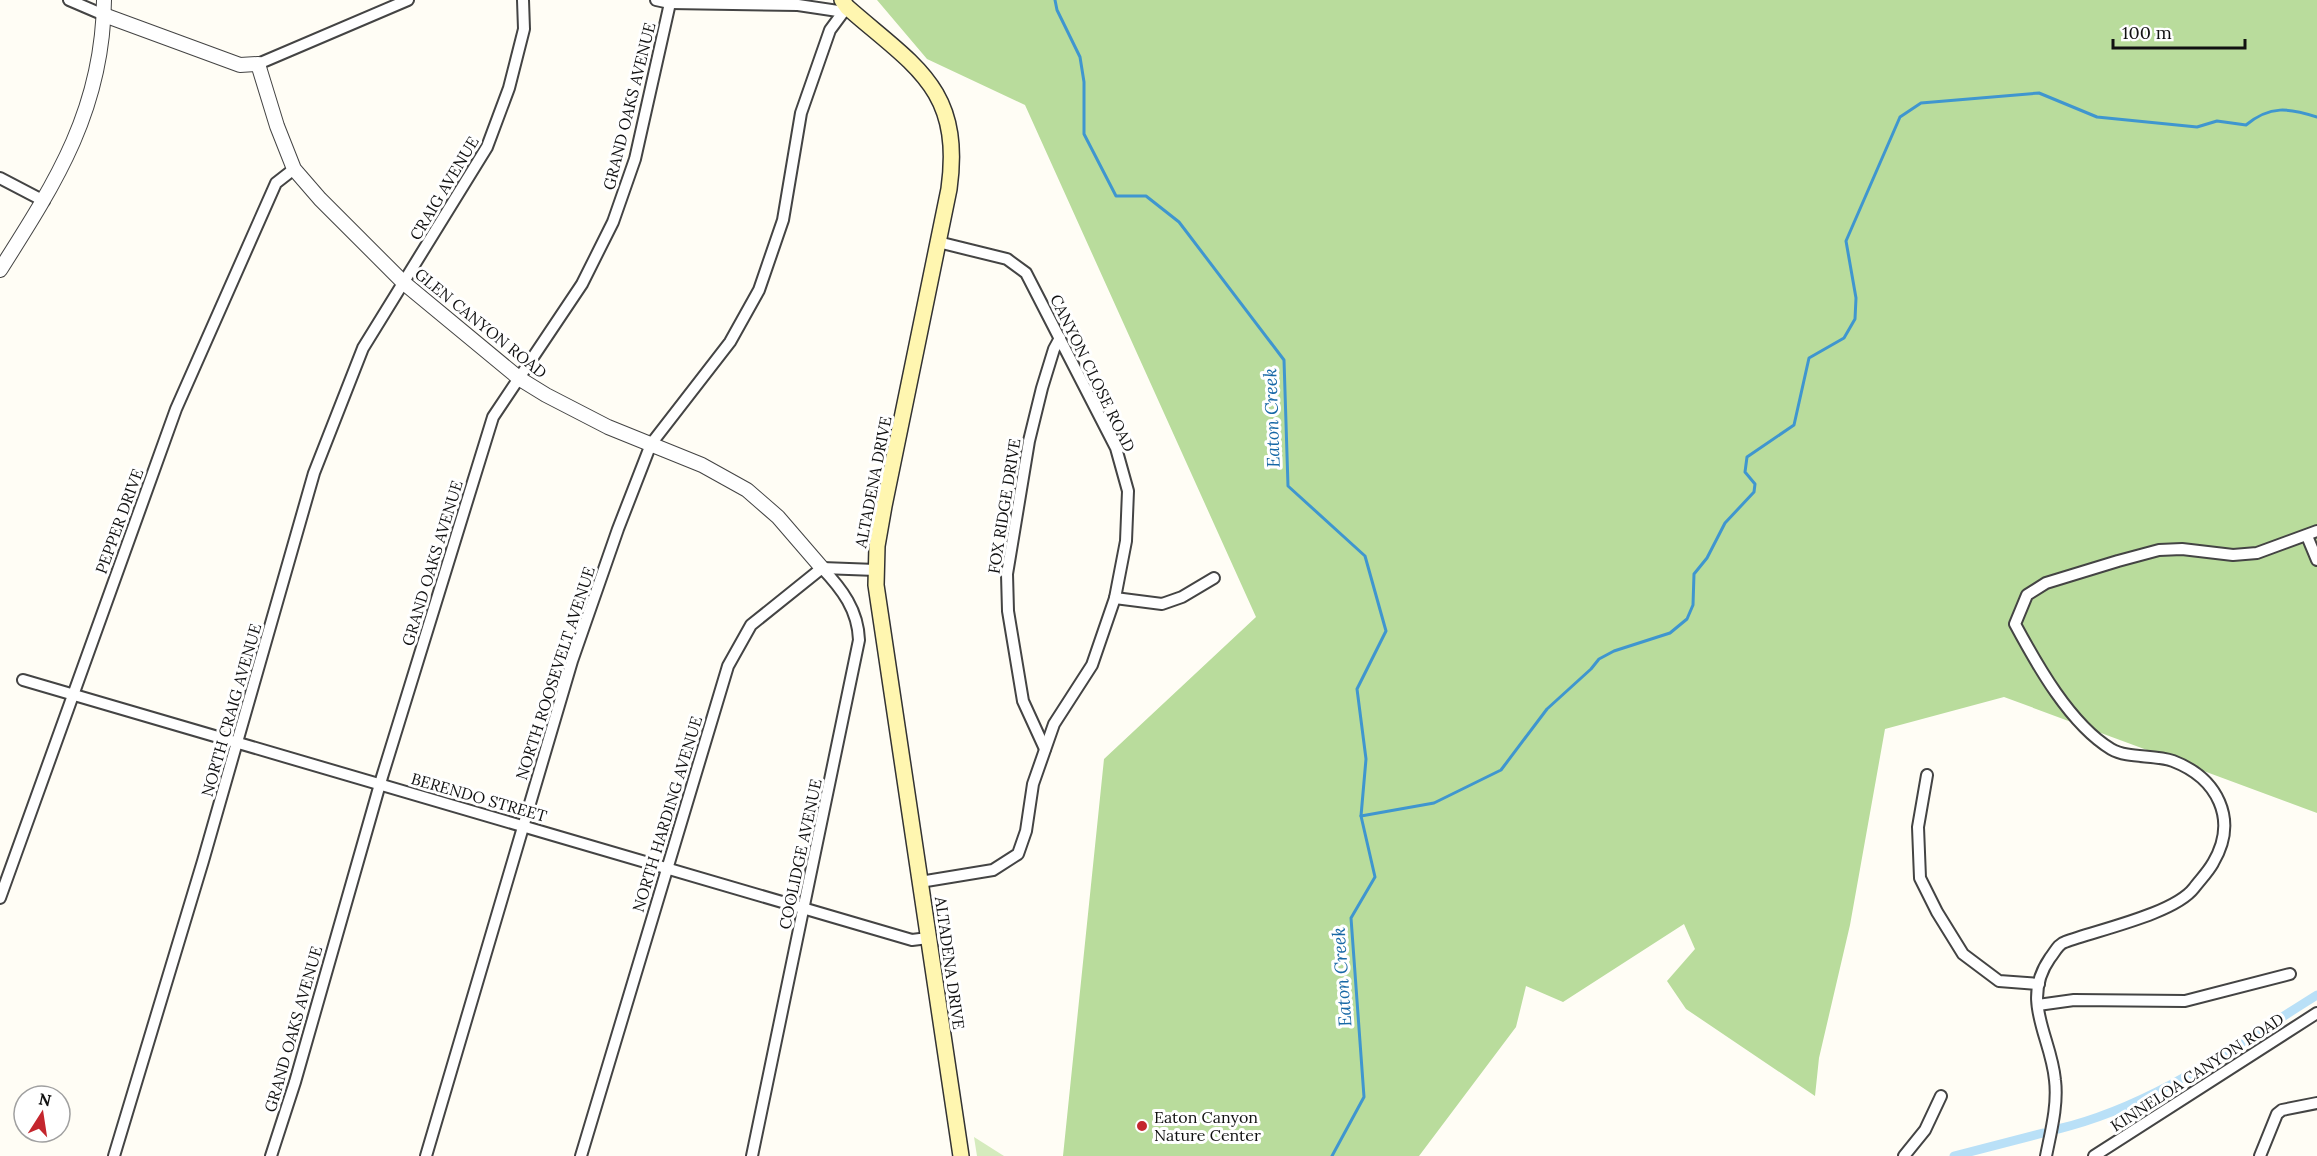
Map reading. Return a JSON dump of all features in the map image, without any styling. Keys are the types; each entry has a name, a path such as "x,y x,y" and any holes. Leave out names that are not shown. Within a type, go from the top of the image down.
{"main road":[{"name":"ALTADENA DRIVE","path":"844,4 910,60 938,95 951,133 953,150 949,189 884,506 876,570 880,624 961,1156"}],"street":[{"path":"69,0 240,65 258,64 387,4 408,0"},
{"path":"0,270 44,201 72,148 87,110 104,15 104,0"},
{"name":"CRAIG AVENUE","path":"404,283 488,147 509,88 524,29 523,0"},
{"path":"656,0 670,3 798,5 838,11 844,4"},
{"name":"GRAND OAKS AVENUE","path":"271,1156 298,1071 380,784 493,417 582,284 613,222 640,138 670,3"},
{"name":"NORTH ROOSEVELT AVENUE","path":"426,1156 572,662 651,444 730,342 762,283 783,220 801,113 830,30 844,4"},
{"name":"GLEN CANYON ROAD","path":"258,64 277,126 294,169 320,199 404,283 520,379 580,414 702,465 747,490 778,517 822,568"},
{"name":"PEPPER DRIVE","path":"0,898 176,409 276,183 294,169"},
{"path":"0,178 44,201"},
{"name":"CANYON CLOSE ROAD","path":"920,882 993,870 1018,854 1026,831 1033,784 1054,724 1092,665 1115,598 1126,541 1128,491 1116,448 1036,288 1018,264 996,255 938,243"},
{"name":"NORTH CRAIG AVENUE","path":"114,1156 314,473 363,348 404,283"},
{"name":"FOX RIDGE DRIVE","path":"1045,749 1023,700 1008,610 1007,574 1011,537 1032,430 1048,369 1060,338"},
{"path":"2046,1156 2056,1104 2055,1080 2040,1025 2038,1005 2040,974 2061,943 2151,914 2190,893 2214,862 2222,841 2223,816 2217,792 2201,775 2172,761 2112,750 2079,722 2032,657 2015,624 2027,595 2046,583 2159,550 2182,549 2234,555 2257,553 2312,533 2317,560"},
{"path":"822,568 876,570"},
{"name":"NORTH HARDING AVENUE","path":"580,1156 728,666 751,625 822,568"},
{"name":"COOLIDGE AVENUE","path":"752,1156 859,640 858,622 853,609 822,568"},
{"path":"1115,598 1162,604 1182,597 1214,578"},
{"name":"BERENDO STREET","path":"23,680 912,940 928,939"},
{"path":"1927,775 1918,827 1920,878 1937,912 1963,954 1999,981 2039,984"},
{"path":"2038,1005 2074,1000 2185,1001 2290,974"},
{"name":"KINNELOA CANYON ROAD","path":"2094,1156 2317,1013"},
{"path":"1905,1156 1925,1130 1941,1096"},
{"path":"2260,1156 2277,1114 2282,1110 2317,1103"}],"green space":[{"path":"877,0 2317,0 2317,813 2004,697 1885,729 1850,925 1819,1058 1815,1096 1686,1009 1667,981 1695,949 1684,924 1563,1002 1526,986 1516,1027 1419,1156 1063,1156 1104,759 1256,617 1025,105 927,59"},
{"path":"974,1137 1004,1156 977,1156"}],"waterway":[{"name":"Eaton Creek","path":"1055,0 1057,10 1080,57 1084,82 1084,134 1116,196 1146,196 1179,222 1284,360 1288,486 1365,556 1386,631 1357,689 1366,759 1361,816 1375,877 1351,918 1364,1097 1332,1156"},
{"path":"1361,816 1434,803 1501,770 1547,709 1599,659 1614,651 1670,633 1687,619 1693,605 1694,574 1707,558 1725,523 1754,492 1755,484 1745,472 1747,457 1794,425 1809,358 1844,338 1855,319 1856,298 1846,241 1900,117 1921,103 2039,93 2097,117 2197,127 2217,121 2246,125 2263,114 2280,110 2317,117"},
{"path":"2058,1129 2093,1119 2161,1090 2224,1054 2317,995"},
{"path":"1954,1156 2043,1133"}],"place":[{"name":"Eaton Canyon Nature Center","path":"1142,1126"}]}
